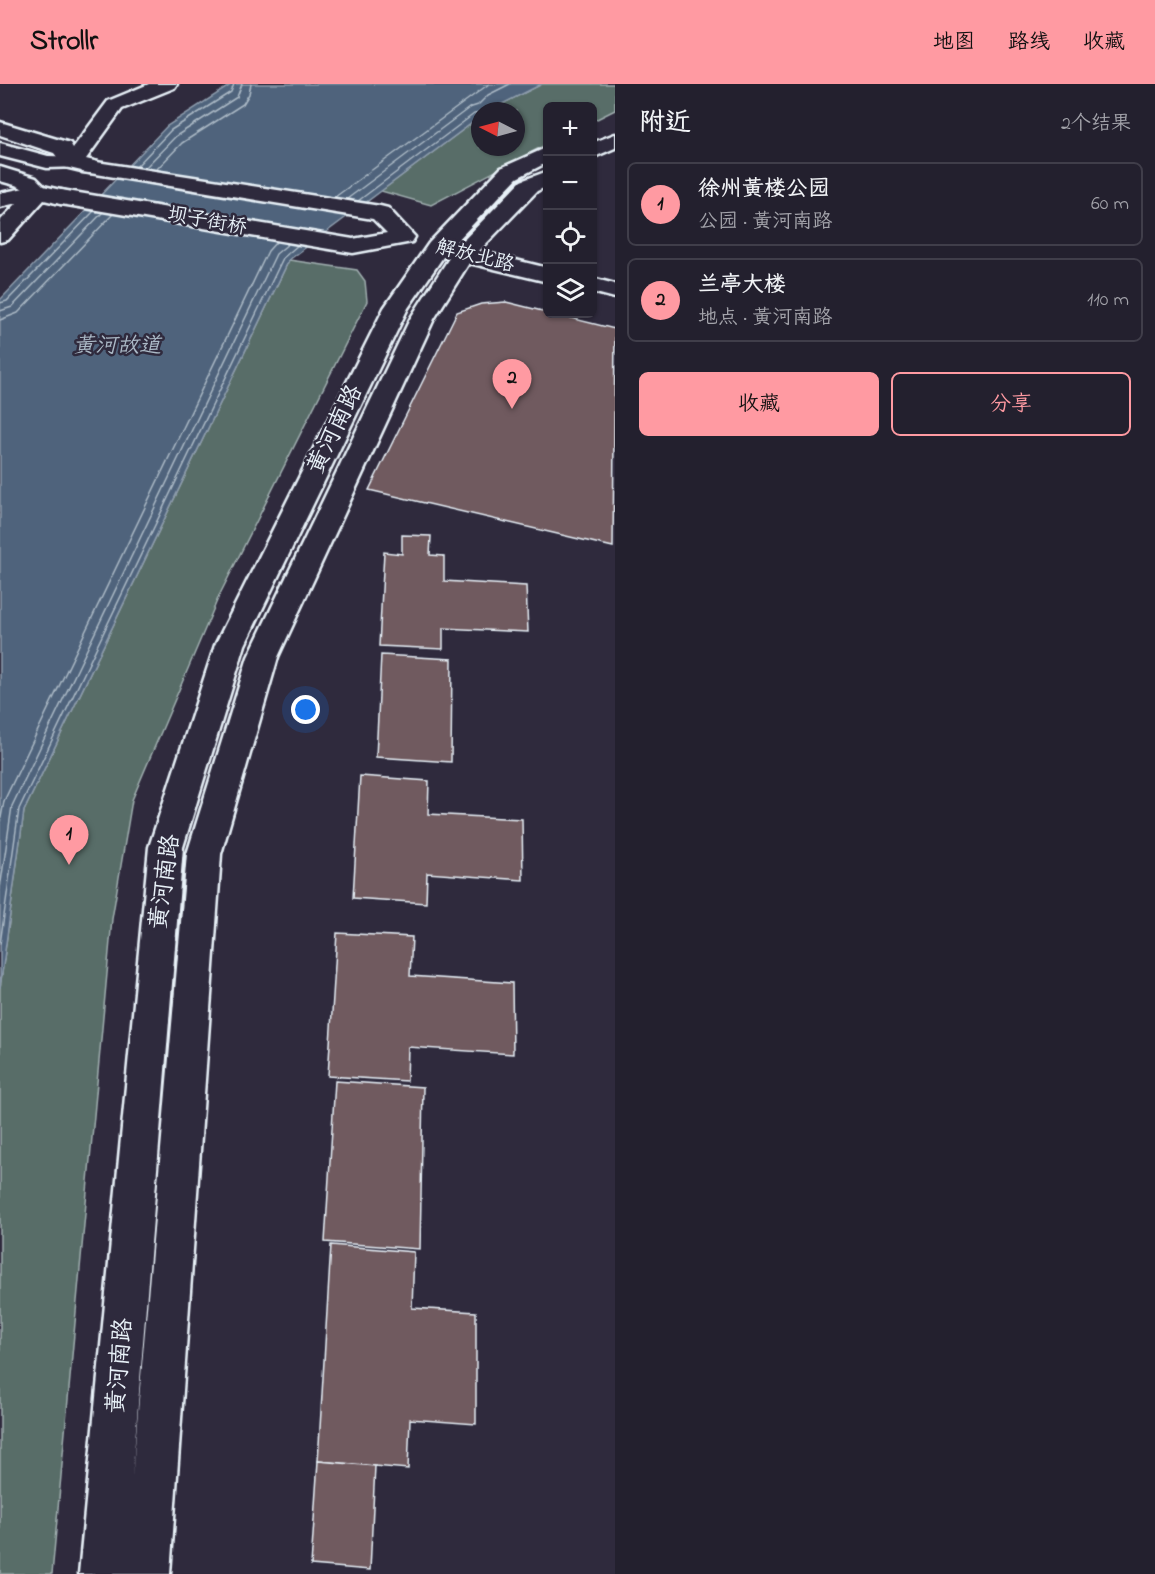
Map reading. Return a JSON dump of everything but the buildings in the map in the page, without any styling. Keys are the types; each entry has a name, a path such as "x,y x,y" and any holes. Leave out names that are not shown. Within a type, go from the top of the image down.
{"main road":[{"path":"0,128 62,148 82,165 115,105 167,84"},
{"path":"597,144 605,130"},
{"name":"坝子街桥","path":"0,149 46,162 82,165 380,213"},
{"path":"450,252 509,172 543,155"},
{"path":"0,174 28,183 50,195"},
{"path":"450,252 530,186 543,180"},
{"path":"0,200 50,195"},
{"path":"0,235 50,195"},
{"name":"坝子街桥","path":"50,195 352,246"},
{"name":"解放北路","path":"380,213 404,237 450,252 543,274"},
{"name":"解放北路","path":"352,246 404,237"},
{"name":"黄河南路","path":"102,1574 166,847 230,645 396,308 450,252"},
{"name":"黄河南路","path":"147,1574 204,854 263,657 422,319 450,252"},
{"path":"597,286 615,291"}],"green space":[{"path":"542,84 615,84 615,110 597,119 597,102 543,102 543,146 525,156 525,102 506,102"},
{"path":"471,124 471,156 524,156 431,205 381,191"},
{"path":"289,260 357,270 365,281 367,301 219,596 132,800 112,919 52,1574 0,1574 0,988 24,811"}],"water":[{"name":"黄河故道","path":"232,84 542,84 506,102 471,102 471,124 289,260 24,811 0,988 0,300 167,126"}],"place":[{"name":"兰亭大楼","path":"512,409"},
{"name":"徐州黄楼公园","path":"69,865"}]}
